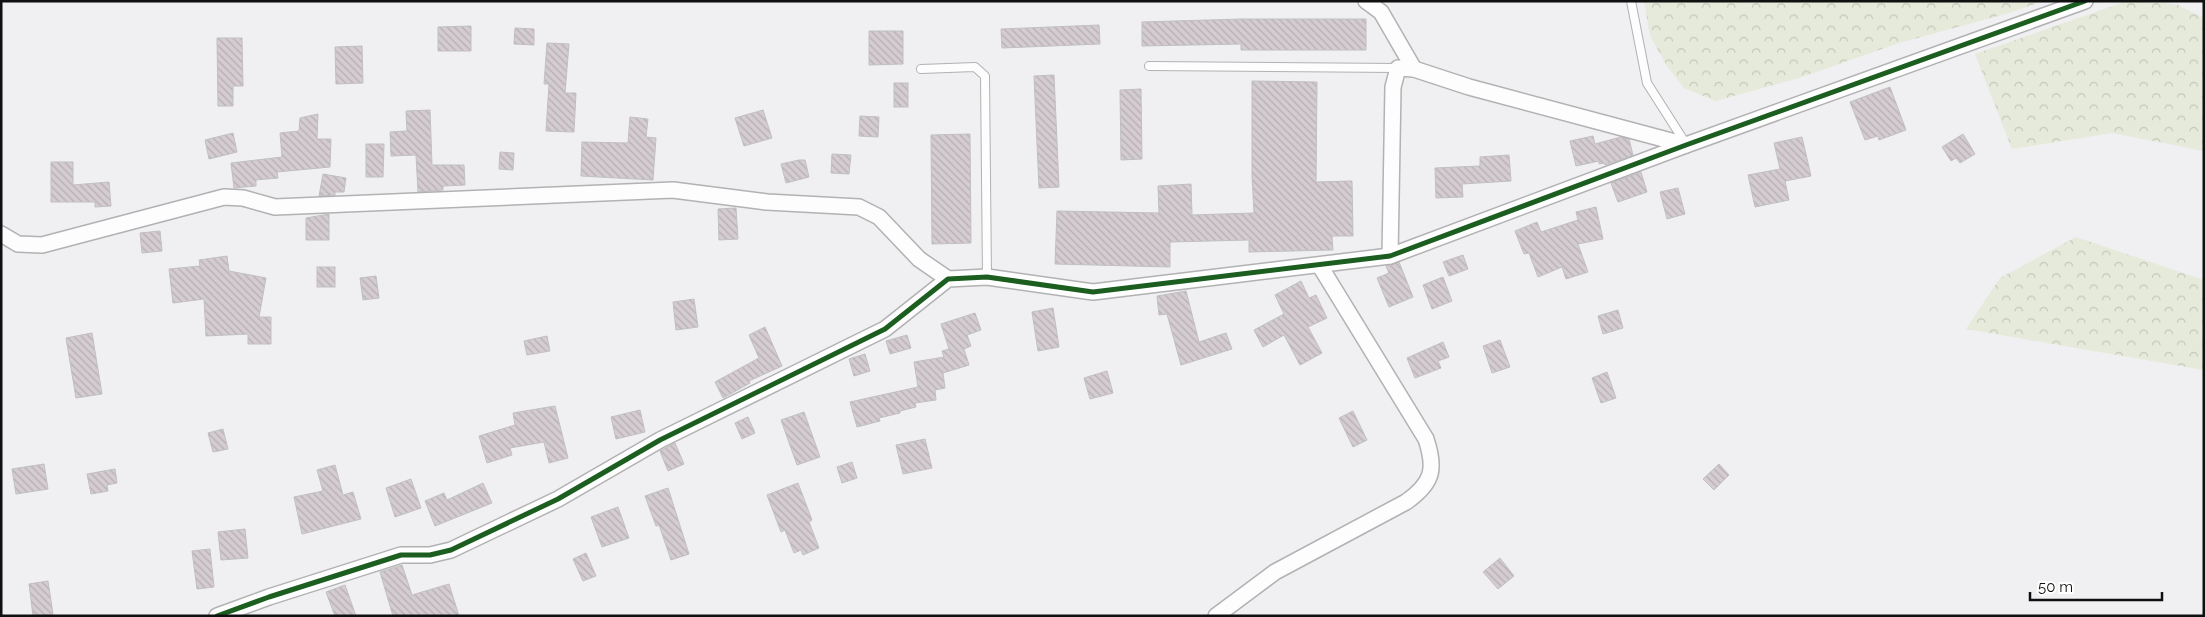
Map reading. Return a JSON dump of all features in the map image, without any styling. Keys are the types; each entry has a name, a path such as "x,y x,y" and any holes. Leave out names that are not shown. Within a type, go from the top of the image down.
{"street":[{"path":"1366,1 1381,12 1414,69"},
{"path":"217,616 269,597 401,555 430,555 451,550 558,499 660,440 885,329 948,279 987,277 1094,292 1390,256 1686,145 2086,1"},
{"path":"1390,256 1393,87 1398,68 1414,69 1469,87 1686,145"},
{"path":"1,234 18,244 42,245 224,197 243,198 275,207 674,190 767,202 859,207 879,217 919,259 948,279"},
{"path":"1216,616 1275,572 1418,494 1427,483 1432,470 1432,456 1426,438 1320,266"}],"lane":[{"path":"1631,1 1647,83 1686,145"},
{"path":"1149,66 1398,68"},
{"path":"921,69 974,67 985,76 987,277"}],"green space":[{"path":"1644,1 2043,1 2009,13 1899,43 1799,78 1716,101 1684,88 1667,66 1650,36"},
{"path":"2127,1 2150,1 2178,5 2204,18 2204,151 2112,133 2012,149 1975,54"},
{"path":"2076,237 2204,280 2204,370 1966,329 2000,278"}],"building":[{"path":"1241,19 1366,19 1366,50 1241,50 1241,44 1142,46 1142,22"},
{"path":"1099,25 1100,44 1002,48 1001,29"},
{"path":"471,26 471,51 438,51 438,27"},
{"path":"515,28 534,29 534,45 514,44"},
{"path":"869,31 903,31 903,64 869,65"},
{"path":"217,38 242,38 243,86 233,86 233,106 218,106"},
{"path":"547,43 569,44 565,93 576,93 574,132 546,131 549,84 544,84"},
{"path":"362,46 363,83 336,84 335,47"},
{"path":"1054,75 1059,187 1039,188 1034,76"},
{"path":"1252,81 1317,82 1316,182 1352,181 1353,236 1332,236 1333,250 1249,252 1249,240 1170,242 1170,267 1055,264 1057,211 1159,213 1158,186 1191,184 1192,215 1254,213"},
{"path":"894,83 908,83 908,107 894,107"},
{"path":"1890,87 1906,130 1879,140 1878,136 1865,140 1850,102"},
{"path":"1141,89 1142,159 1121,160 1120,90"},
{"path":"430,110 432,165 464,165 465,185 443,186 443,190 418,192 416,155 391,156 390,132 407,131 406,111"},
{"path":"763,110 772,138 744,146 735,118"},
{"path":"318,114 317,139 331,139 330,167 277,172 278,178 256,180 256,186 234,188 231,163 282,157 280,133 299,131 300,118"},
{"path":"860,116 879,117 878,137 859,136"},
{"path":"630,117 648,119 646,137 656,138 653,180 581,176 582,142 628,143"},
{"path":"233,133 237,152 209,159 205,140"},
{"path":"970,134 971,243 932,244 931,135"},
{"path":"1963,134 1975,154 1960,163 1956,158 1951,161 1942,147"},
{"path":"1593,136 1595,144 1621,137 1629,139 1633,155 1605,165 1604,163 1599,164 1599,161 1576,166 1570,141"},
{"path":"1802,137 1811,176 1785,181 1789,200 1755,207 1748,175 1780,169 1774,143"},
{"path":"366,144 384,144 383,177 366,177"},
{"path":"500,152 514,153 513,170 499,169"},
{"path":"832,154 851,155 849,174 831,173"},
{"path":"1509,155 1511,181 1462,184 1463,197 1436,198 1435,168 1480,166 1480,157"},
{"path":"805,160 809,177 786,183 781,164"},
{"path":"51,162 73,162 73,185 109,182 111,206 95,207 95,202 51,202"},
{"path":"1641,172 1647,192 1618,202 1611,183"},
{"path":"323,174 346,178 344,192 335,192 335,195 319,196"},
{"path":"1678,188 1685,214 1667,219 1660,192"},
{"path":"1596,207 1603,239 1578,244 1588,272 1566,279 1562,267 1538,277 1529,253 1524,254 1515,231 1537,222 1541,232 1578,220 1576,212"},
{"path":"736,208 738,239 719,240 718,209"},
{"path":"329,214 329,240 306,240 306,218"},
{"path":"160,231 162,251 142,253 140,233"},
{"path":"1463,255 1468,269 1449,276 1443,262"},
{"path":"227,256 229,271 266,278 259,317 271,317 271,344 248,344 248,334 206,336 204,299 173,303 169,269 200,266 199,260"},
{"path":"1399,262 1413,297 1389,307 1377,278 1389,273 1386,266"},
{"path":"317,267 335,267 335,287 317,287"},
{"path":"376,276 379,298 363,300 360,278"},
{"path":"1443,277 1452,301 1432,309 1423,285"},
{"path":"1301,281 1309,298 1316,295 1327,318 1308,327 1322,353 1300,365 1284,335 1263,347 1254,330 1284,314 1275,295"},
{"path":"1186,291 1199,342 1226,333 1232,349 1181,365 1167,314 1159,315 1157,296"},
{"path":"694,299 698,327 676,330 673,302"},
{"path":"1053,308 1059,347 1038,351 1032,312"},
{"path":"1618,310 1623,328 1603,334 1598,316"},
{"path":"975,313 981,330 967,335 971,346 964,349 969,365 943,373 945,388 935,390 936,400 915,403 916,407 879,418 880,421 857,427 850,402 918,387 914,362 944,357 942,351 949,349 941,324"},
{"path":"765,327 782,366 749,381 750,383 723,398 715,382 759,358 749,335"},
{"path":"92,333 102,394 76,398 66,338"},
{"path":"907,335 911,348 890,354 886,341"},
{"path":"547,336 550,351 527,355 524,341"},
{"path":"1500,340 1510,367 1492,373 1483,346"},
{"path":"1443,342 1449,357 1438,361 1441,368 1415,378 1407,358"},
{"path":"865,354 870,371 854,376 849,359"},
{"path":"1107,371 1113,393 1090,399 1084,378"},
{"path":"1607,372 1616,398 1601,403 1592,378"},
{"path":"555,406 568,458 549,463 544,442 510,448 512,455 487,463 479,436 515,425 513,413"},
{"path":"640,410 645,432 616,439 611,417"},
{"path":"1353,411 1367,440 1353,447 1339,418"},
{"path":"804,412 820,457 797,465 781,420"},
{"path":"748,417 755,433 742,439 735,423"},
{"path":"223,429 228,449 213,452 208,433"},
{"path":"925,439 932,468 903,474 896,445"},
{"path":"675,443 684,464 668,471 660,451"},
{"path":"852,462 857,478 842,483 837,467"},
{"path":"44,464 48,489 16,494 12,469"},
{"path":"1719,464 1729,475 1714,490 1703,479"},
{"path":"335,465 343,495 353,492 361,519 302,534 294,497 323,491 317,470"},
{"path":"115,469 117,483 107,485 108,491 91,494 87,474"},
{"path":"411,479 421,508 395,517 386,488"},
{"path":"483,483 492,503 435,526 425,501 444,493 447,500"},
{"path":"798,483 812,520 809,522 819,548 803,555 801,550 794,553 785,530 781,532 767,495"},
{"path":"668,488 689,554 671,560 659,525 656,526 645,496"},
{"path":"618,507 629,538 602,547 591,517"},
{"path":"245,529 248,558 221,560 218,532"},
{"path":"210,549 214,587 197,589 192,551"},
{"path":"586,553 596,576 583,581 573,559"},
{"path":"1500,558 1514,576 1498,589 1483,572"},
{"path":"402,565 412,595 449,584 459,616 393,616 380,572"},
{"path":"48,581 53,614 33,616 29,584"},
{"path":"345,585 356,616 335,616 326,592"}],"cycle path":[{"path":"217,616 269,597 401,555 430,555 451,550 558,499 660,440 885,329 948,279 987,277 1093,292 1390,256 1686,145 2085,1"}]}
